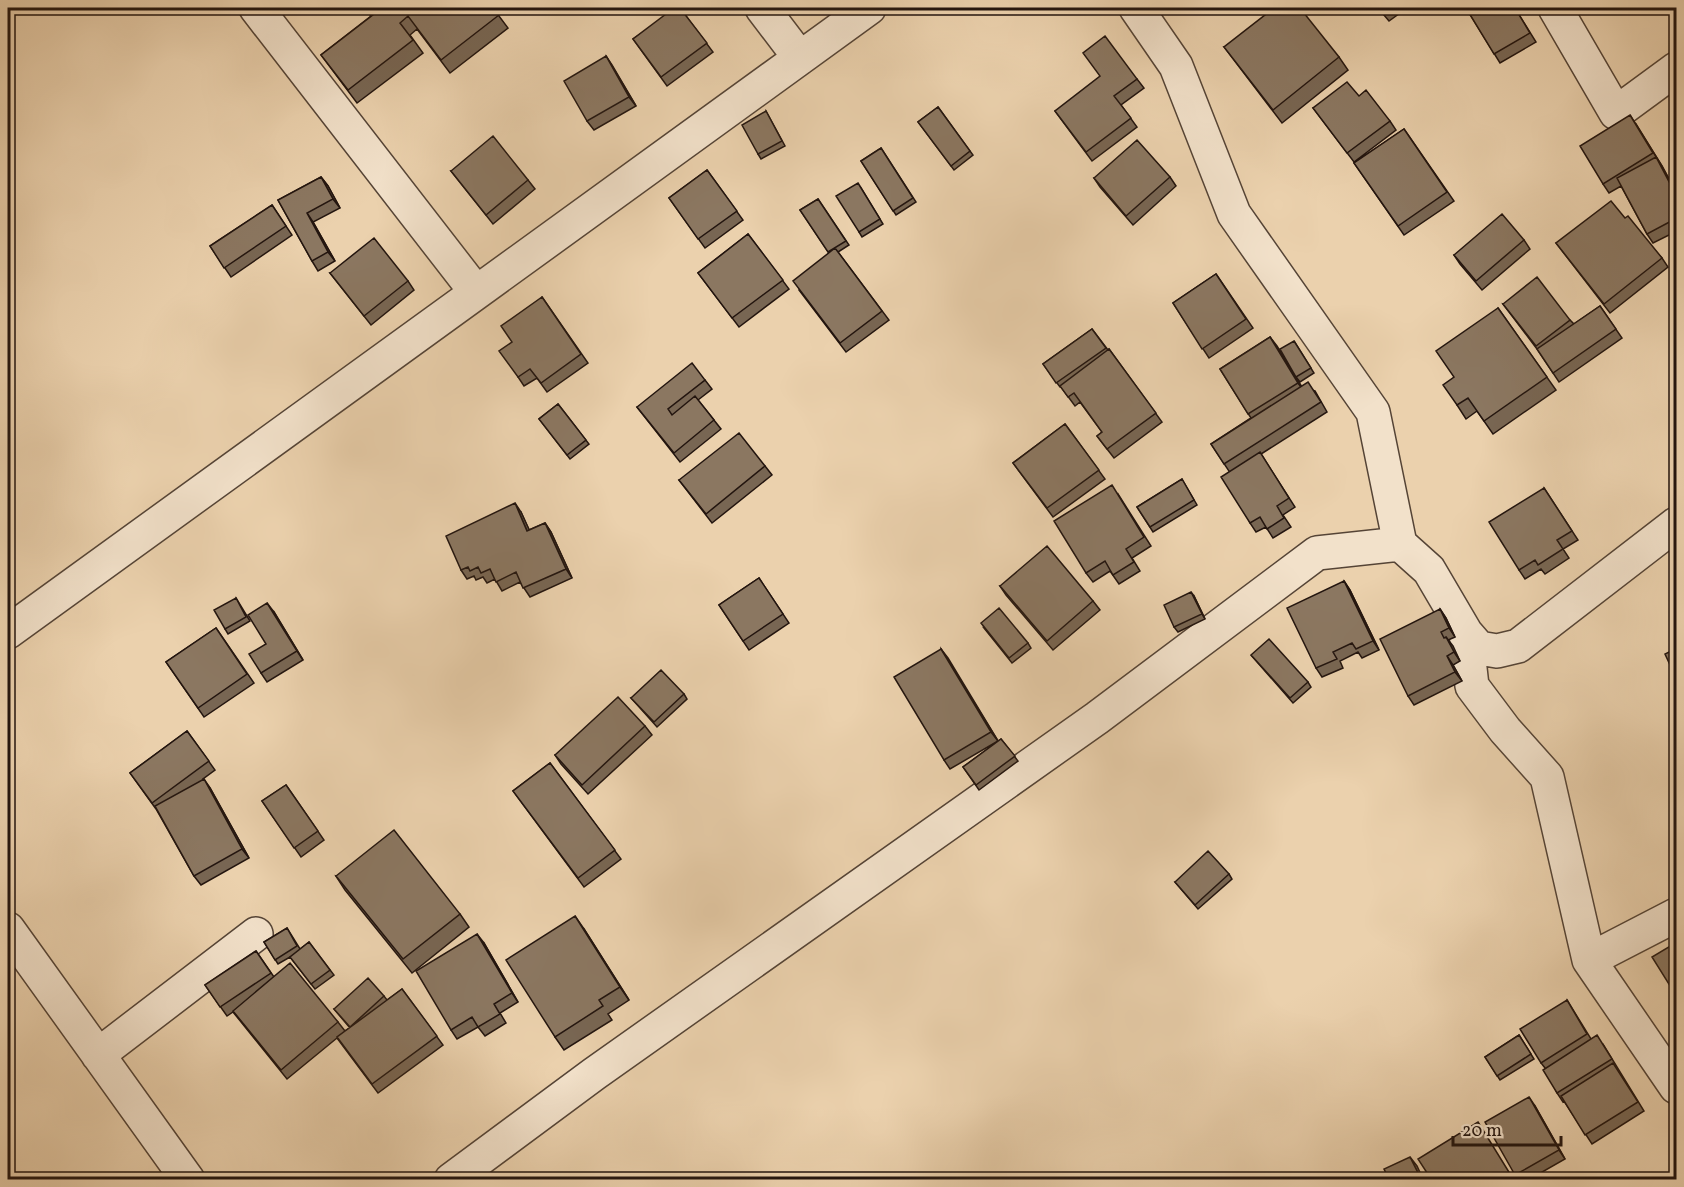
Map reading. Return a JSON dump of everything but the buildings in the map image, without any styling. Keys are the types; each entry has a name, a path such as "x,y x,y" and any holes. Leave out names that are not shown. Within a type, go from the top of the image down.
{"street":[{"path":"256,8 476,292"},
{"path":"762,8 800,58"},
{"path":"8,632 869,8"},
{"path":"1136,8 1176,66 1234,214 1372,412 1400,544 1429,570 1466,633 1479,648 1497,651 1518,646 1677,524"},
{"path":"1555,8 1616,113 1677,69"},
{"path":"451,1179 614,1060 1096,718 1317,553 1400,544"},
{"path":"1466,633 1472,686 1505,730 1547,777 1589,960 1677,1087"},
{"path":"1589,960 1677,915"},
{"path":"8,929 188,1179"},
{"path":"98,1055 256,934"}]}
